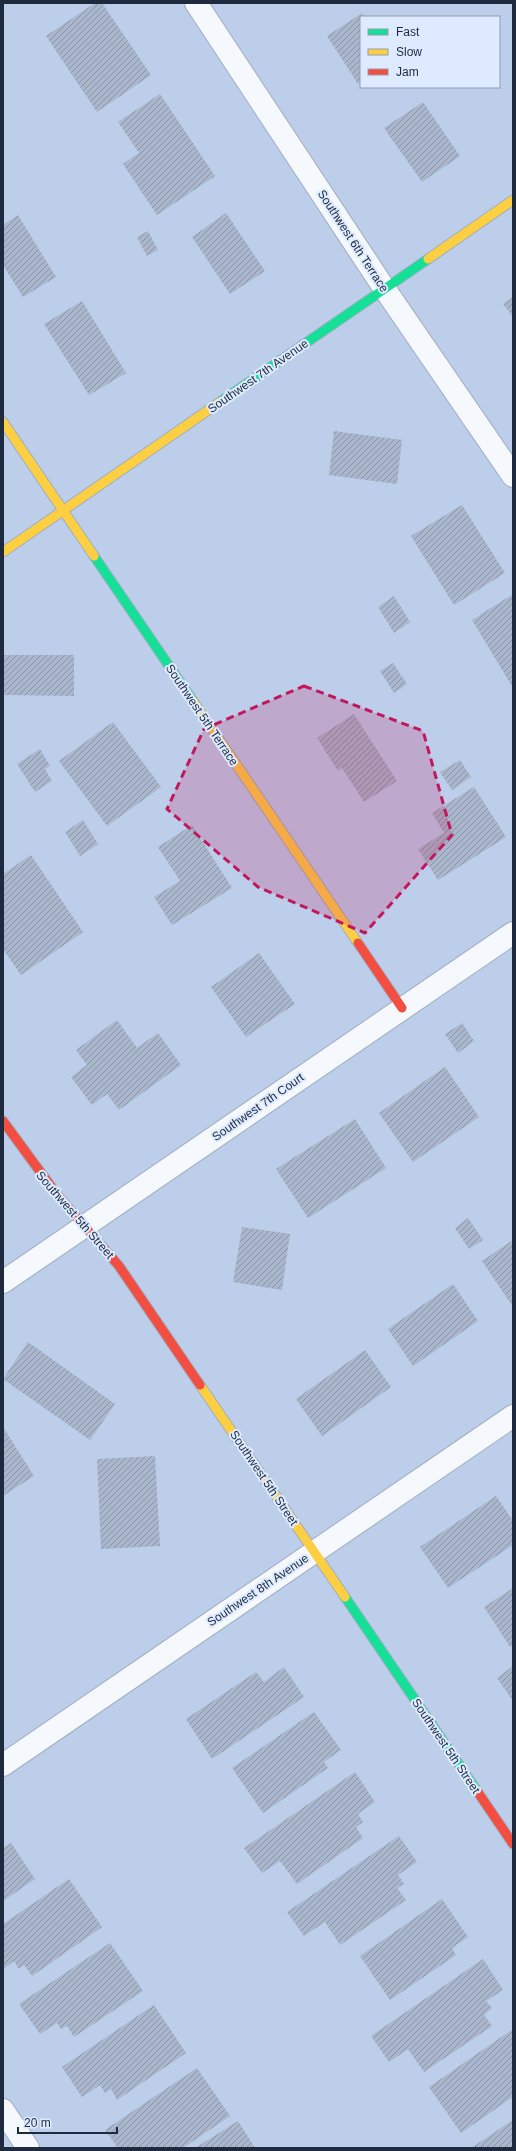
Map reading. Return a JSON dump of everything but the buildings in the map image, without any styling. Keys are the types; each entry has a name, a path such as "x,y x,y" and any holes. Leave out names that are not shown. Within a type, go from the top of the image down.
{"street":[{"name":"Southwest 6th Terrace","path":"196,3 384,288 513,476"},
{"name":"Southwest 7th Avenue","path":"3,552 513,200"},
{"name":"Southwest 5th Terrace","path":"3,422 402,1008"},
{"name":"Southwest 7th Court","path":"3,1282 513,933"},
{"name":"Southwest 5th Street","path":"3,1121 30,1161 83,1227 119,1266 513,1844"},
{"name":"Southwest 8th Avenue","path":"3,1764 513,1416"},
{"path":"3,2110 28,2148"}],"highlighted area":[{"path":"304,686 423,731 452,835 365,933 258,887 167,809 204,729"}],"traffic: fast":[{"path":"220,402 428,259"},
{"path":"94,556 193,701"},
{"path":"345,1597 477,1791"}],"traffic: slow":[{"path":"428,259 513,200"},
{"path":"3,552 220,402"},
{"path":"3,422 94,556"},
{"path":"193,701 358,943"},
{"path":"200,1385 345,1597"}],"traffic: jam":[{"path":"358,943 402,1008"},
{"path":"3,1121 58,1196 119,1266 200,1385"},
{"path":"477,1791 513,1844"}]}
